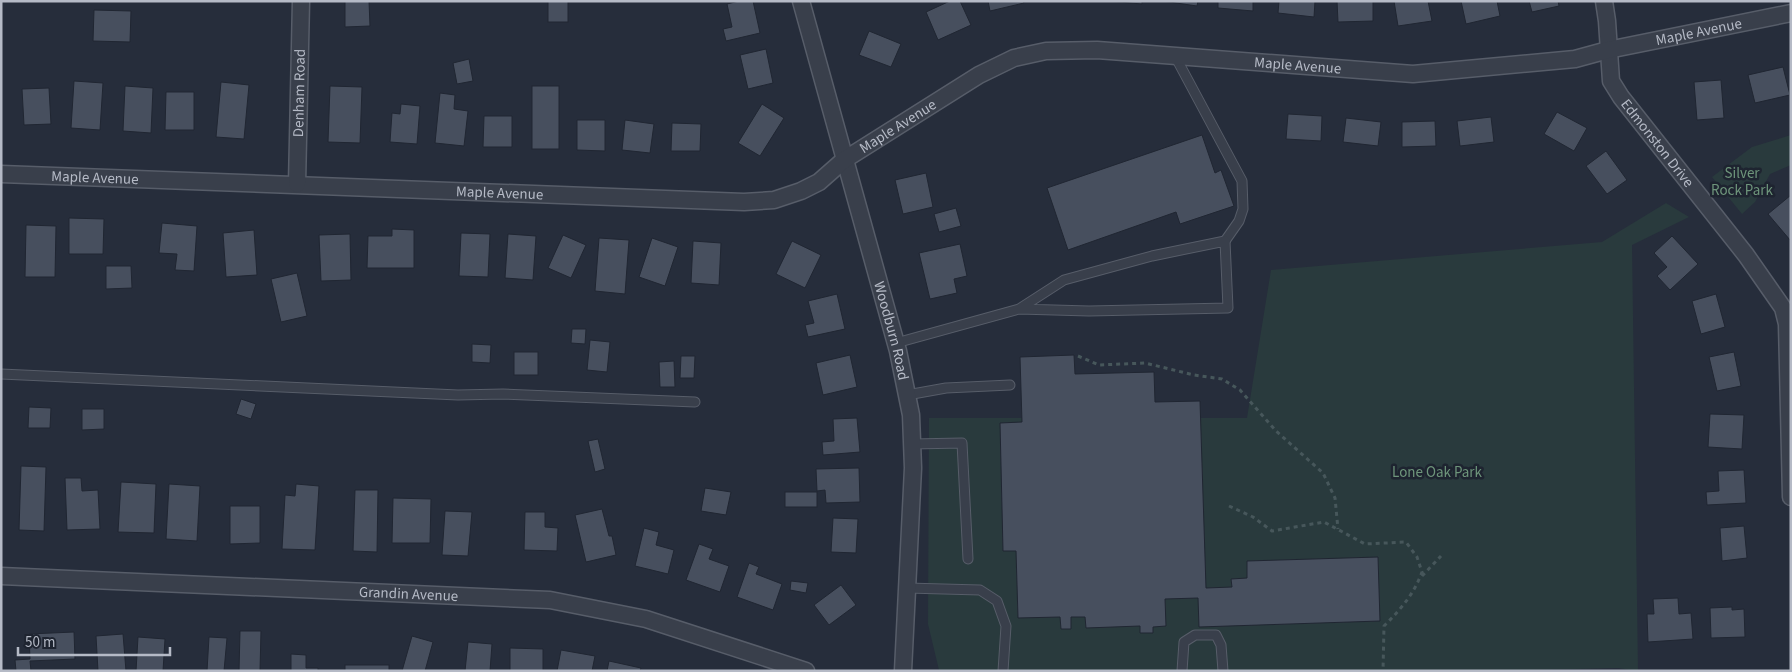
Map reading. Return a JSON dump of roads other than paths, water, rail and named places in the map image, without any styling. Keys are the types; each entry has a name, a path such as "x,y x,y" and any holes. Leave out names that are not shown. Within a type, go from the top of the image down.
{"street":[{"name":"Denham Road","path":"297,184 301,1"},
{"name":"Woodburn Road","path":"801,1 896,343 911,415 912,444 903,671"},
{"name":"Edmonston Drive","path":"1604,1 1611,81 1621,97 1746,256 1783,308 1789,324 1791,497"},
{"name":"Maple Avenue","path":"1,174 744,202 774,200 820,182 844,160 979,75 1014,58 1046,51 1088,50 1413,74 1575,59 1608,50 1791,13"},
{"name":"Grandin Avenue","path":"1,576 550,600 646,619 806,671"}],"lane":[{"path":"896,343 1019,309 1089,311 1228,308 1225,241 1241,215 1242,181 1175,56"},
{"path":"1019,309 1064,280 1152,256 1225,241"},
{"path":"1,374 458,395 502,394 696,402"},
{"path":"907,395 946,388 1010,385"},
{"path":"912,444 962,443 968,559"},
{"path":"907,588 980,590 997,601 1006,626 1003,671"},
{"path":"1182,671 1184,642 1195,636 1216,635 1221,645 1223,671"}],"park label":[{"name":"Silver Rock Park","path":"1742,182"},
{"name":"Lone Oak Park","path":"1437,472"}]}
